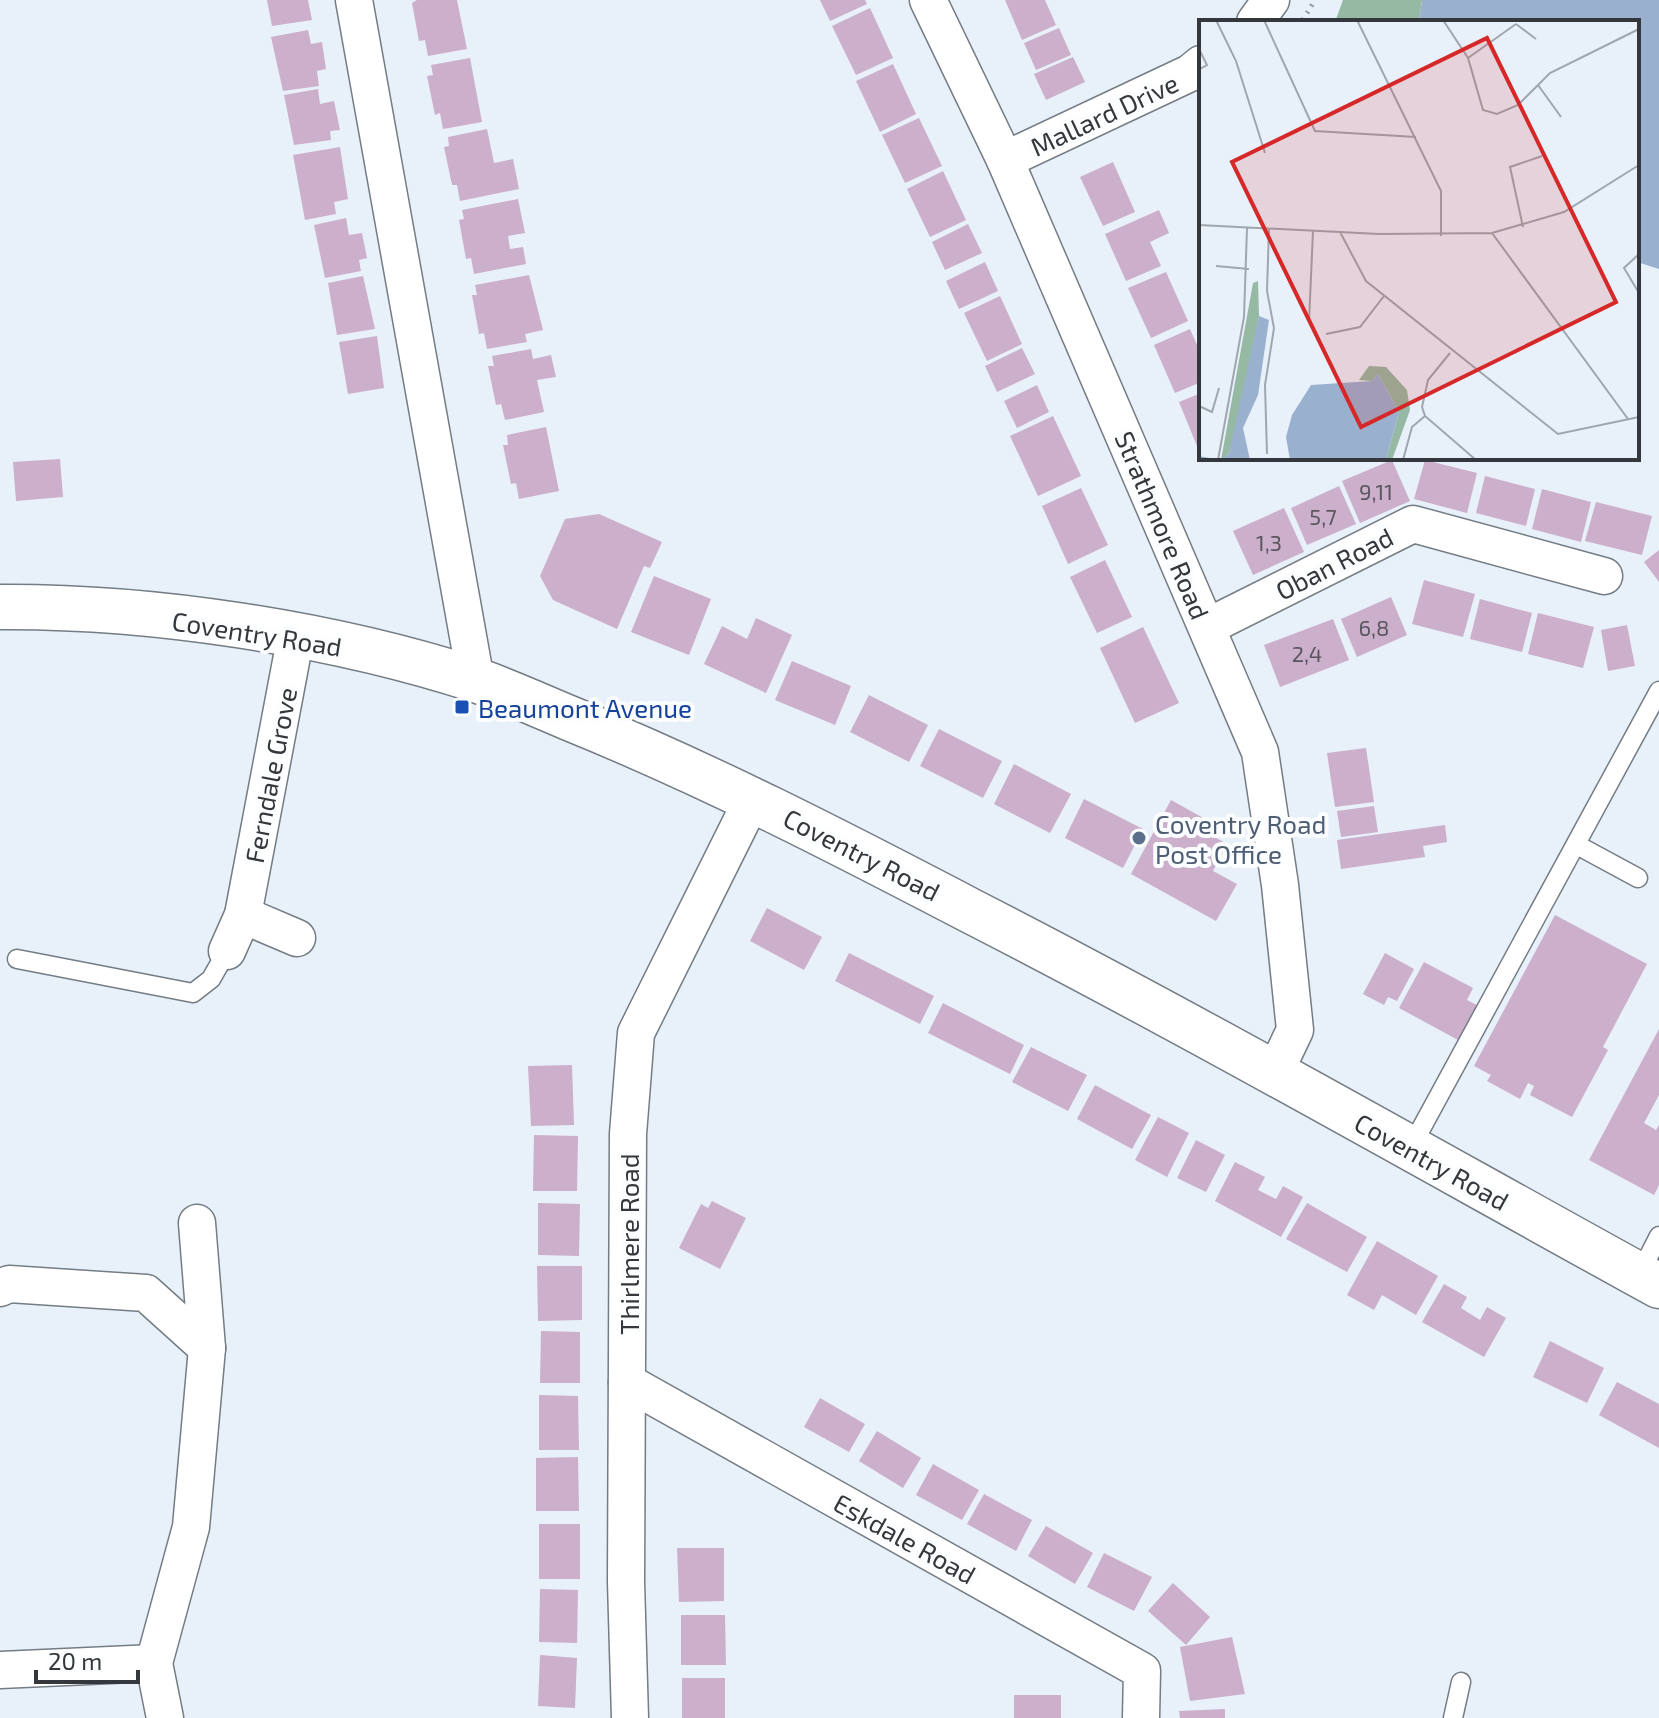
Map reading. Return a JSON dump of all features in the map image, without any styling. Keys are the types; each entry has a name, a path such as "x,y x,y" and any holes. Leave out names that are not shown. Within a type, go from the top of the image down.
{"main road":[{"name":"Coventry Road","path":"0,607 41,607 201,622 296,635 476,681 612,735 753,798 1074,964 1649,1280"}],"street":[{"path":"354,0 476,681"},
{"name":"Strathmore Road","path":"928,0 1005,160 1260,752 1295,1030 1274,1074"},
{"path":"1256,20 1271,0"},
{"name":"Mallard Drive","path":"1005,160 1190,73 1199,66"},
{"name":"Oban Road","path":"1207,627 1413,524 1604,576"},
{"name":"Ferndale Grove","path":"227,951 243,915 296,635"},
{"name":"Thirlmere Road","path":"630,1718 628,1134 636,1033 753,798"},
{"path":"243,915 297,938"},
{"path":"165,1718 154,1663 191,1527 207,1348 197,1223"},
{"path":"0,1288 9,1284 146,1293 207,1348"},
{"name":"Eskdale Road","path":"627,1382 1142,1671 1141,1718"},
{"path":"0,1670 154,1663"}],"lane":[{"path":"1410,1149 1659,691"},
{"path":"1577,845 1638,878"},
{"path":"17,959 193,993 211,979 227,951"},
{"path":"1649,1280 1659,1236"},
{"path":"1453,1718 1461,1682"}],"path":[{"path":"1303,20 1315,0"}],"green space":[{"path":"1343,0 1422,0 1419,20 1336,20"}],"water":[{"path":"1422,0 1659,0 1659,269 1639,263 1639,20 1419,20"}],"building":[{"path":"267,0 308,0 312,20 272,26"},
{"path":"417,0 457,0 467,49 428,56 425,40 419,41 412,3"},
{"path":"820,0 865,0 867,4 830,21"},
{"path":"1005,0 1045,0 1056,25 1022,40"},
{"path":"870,8 893,58 856,75 832,26"},
{"path":"1059,28 1071,55 1036,70 1024,43"},
{"path":"308,30 311,44 322,42 326,69 317,71 319,86 283,91 271,37"},
{"path":"1073,57 1085,82 1046,100 1034,74"},
{"path":"470,58 482,122 443,129 440,113 435,115 427,76 433,75 431,65"},
{"path":"893,64 916,114 880,132 856,81"},
{"path":"318,89 320,104 334,101 340,130 330,131 331,140 294,145 284,95"},
{"path":"919,118 942,166 905,183 882,135"},
{"path":"487,129 494,163 513,159 519,189 460,201 457,185 452,185 444,147 449,146 448,137"},
{"path":"340,147 348,199 334,202 336,214 305,220 293,155"},
{"path":"1113,162 1135,212 1103,226 1080,177"},
{"path":"943,171 966,220 930,237 907,189"},
{"path":"518,199 525,233 508,236 510,249 523,247 526,264 474,274 471,258 466,259 459,220 464,219 462,210"},
{"path":"1159,210 1169,233 1150,242 1161,266 1126,281 1105,234"},
{"path":"346,218 349,235 362,233 367,258 359,260 361,271 325,278 314,225"},
{"path":"968,224 982,253 945,270 932,242"},
{"path":"985,262 998,291 959,309 946,281"},
{"path":"1166,272 1188,321 1151,338 1128,288"},
{"path":"529,275 543,330 525,334 527,342 487,349 484,333 479,334 472,295 477,295 475,285"},
{"path":"363,276 375,329 337,335 328,283"},
{"path":"1000,296 1022,344 987,361 964,313"},
{"path":"1190,329 1199,349 1199,383 1175,393 1154,345"},
{"path":"377,336 384,388 348,394 339,342"},
{"path":"1022,348 1035,374 997,392 985,366"},
{"path":"531,349 533,359 551,355 556,377 537,380 544,412 505,420 501,404 496,405 488,366 494,366 492,356"},
{"path":"1037,385 1049,412 1017,428 1004,401"},
{"path":"1199,394 1199,451 1179,402"},
{"path":"1053,416 1081,476 1038,496 1010,436"},
{"path":"546,427 559,491 519,499 516,483 511,484 503,445 508,445 507,435"},
{"path":"60,459 63,497 16,501 13,462"},
{"path":"1392,460 1410,501 1360,523 1342,481"},
{"path":"1425,460 1477,473 1467,513 1414,499"},
{"path":"1485,476 1535,489 1526,526 1476,513"},
{"path":"1339,486 1356,524 1307,545 1291,508"},
{"path":"1081,488 1108,545 1068,564 1042,506"},
{"path":"1542,489 1591,502 1581,542 1532,529"},
{"path":"1596,502 1652,516 1642,555 1585,541"},
{"path":"1284,508 1304,552 1253,575 1233,531"},
{"path":"599,514 662,542 650,568 644,566 617,629 553,600 540,576 565,519"},
{"path":"1659,550 1659,582 1644,562"},
{"path":"1105,560 1132,617 1097,633 1070,577"},
{"path":"654,576 711,599 689,655 631,632"},
{"path":"1424,580 1475,594 1463,637 1412,624"},
{"path":"1391,597 1407,635 1357,657 1341,619"},
{"path":"1480,599 1532,613 1522,652 1470,639"},
{"path":"1538,613 1594,627 1583,668 1528,654"},
{"path":"756,618 792,635 766,693 704,664 722,626 747,639"},
{"path":"1333,619 1349,660 1280,687 1264,645"},
{"path":"1627,625 1635,666 1608,671 1601,630"},
{"path":"1143,627 1179,703 1135,723 1100,648"},
{"path":"792,661 851,686 835,725 775,700"},
{"path":"869,695 928,725 909,762 850,732"},
{"path":"939,729 1002,761 983,798 920,766"},
{"path":"1366,748 1374,802 1335,807 1327,753"},
{"path":"1014,764 1071,794 1050,833 994,804"},
{"path":"1084,799 1143,829 1123,868 1065,838"},
{"path":"1171,800 1207,820 1202,830 1227,844 1213,871 1237,884 1216,921 1131,874"},
{"path":"1374,806 1378,832 1341,837 1337,811"},
{"path":"1445,825 1447,842 1423,846 1425,857 1341,869 1337,840"},
{"path":"767,908 822,937 804,970 750,941"},
{"path":"1555,915 1647,964 1603,1047 1608,1050 1572,1117 1530,1095 1534,1086 1528,1083 1520,1099 1487,1081 1491,1075 1474,1066"},
{"path":"849,953 934,996 920,1024 835,981"},
{"path":"1385,953 1414,969 1397,1001 1388,997 1384,1005 1363,994"},
{"path":"1424,962 1473,988 1467,1000 1477,1005 1458,1040 1399,1008"},
{"path":"943,1003 1024,1045 1010,1074 928,1033"},
{"path":"1659,1029 1659,1095 1644,1123 1656,1130 1659,1125 1659,1185 1654,1195 1589,1160"},
{"path":"1031,1047 1087,1075 1068,1111 1012,1082"},
{"path":"572,1065 574,1125 531,1126 528,1066"},
{"path":"1095,1085 1151,1115 1132,1149 1077,1119"},
{"path":"1158,1117 1189,1133 1167,1177 1135,1160"},
{"path":"534,1135 578,1136 577,1191 533,1191"},
{"path":"1196,1140 1225,1155 1206,1192 1177,1178"},
{"path":"1235,1162 1265,1177 1258,1190 1276,1199 1283,1186 1303,1197 1281,1237 1215,1201"},
{"path":"712,1201 746,1218 720,1269 679,1248 701,1204 708,1208"},
{"path":"538,1203 580,1204 579,1256 538,1255"},
{"path":"1307,1203 1367,1237 1347,1272 1286,1239"},
{"path":"1377,1241 1438,1276 1416,1315 1382,1295 1374,1310 1347,1295"},
{"path":"537,1266 582,1266 582,1320 538,1321"},
{"path":"1444,1284 1467,1297 1461,1308 1480,1320 1487,1307 1506,1318 1484,1357 1422,1322"},
{"path":"541,1331 580,1332 580,1383 540,1383"},
{"path":"1550,1341 1604,1368 1587,1403 1533,1377"},
{"path":"1617,1382 1659,1404 1659,1448 1599,1415"},
{"path":"539,1395 578,1396 579,1450 539,1450"},
{"path":"820,1398 865,1424 849,1452 804,1427"},
{"path":"877,1431 921,1458 903,1488 859,1461"},
{"path":"578,1457 579,1511 536,1511 536,1458"},
{"path":"933,1464 979,1490 962,1520 916,1495"},
{"path":"984,1494 1032,1520 1016,1551 967,1524"},
{"path":"539,1524 580,1524 580,1579 539,1579"},
{"path":"1046,1526 1093,1553 1075,1584 1028,1556"},
{"path":"677,1548 724,1548 724,1601 679,1602"},
{"path":"1104,1553 1152,1577 1134,1611 1087,1587"},
{"path":"1173,1583 1210,1617 1186,1645 1148,1611"},
{"path":"540,1589 578,1590 577,1643 539,1642"},
{"path":"681,1615 725,1615 726,1665 681,1665"},
{"path":"1232,1637 1245,1694 1190,1701 1180,1647"},
{"path":"540,1655 577,1658 575,1708 538,1706"},
{"path":"682,1678 725,1678 725,1718 682,1718"},
{"path":"1014,1695 1061,1695 1061,1718 1014,1718"},
{"path":"1225,1709 1225,1718 1180,1718 1179,1711"}],"place":[{"name":"Beaumont Avenue","path":"462,707"},
{"name":"Coventry Road Post Office","path":"1139,838"}]}
